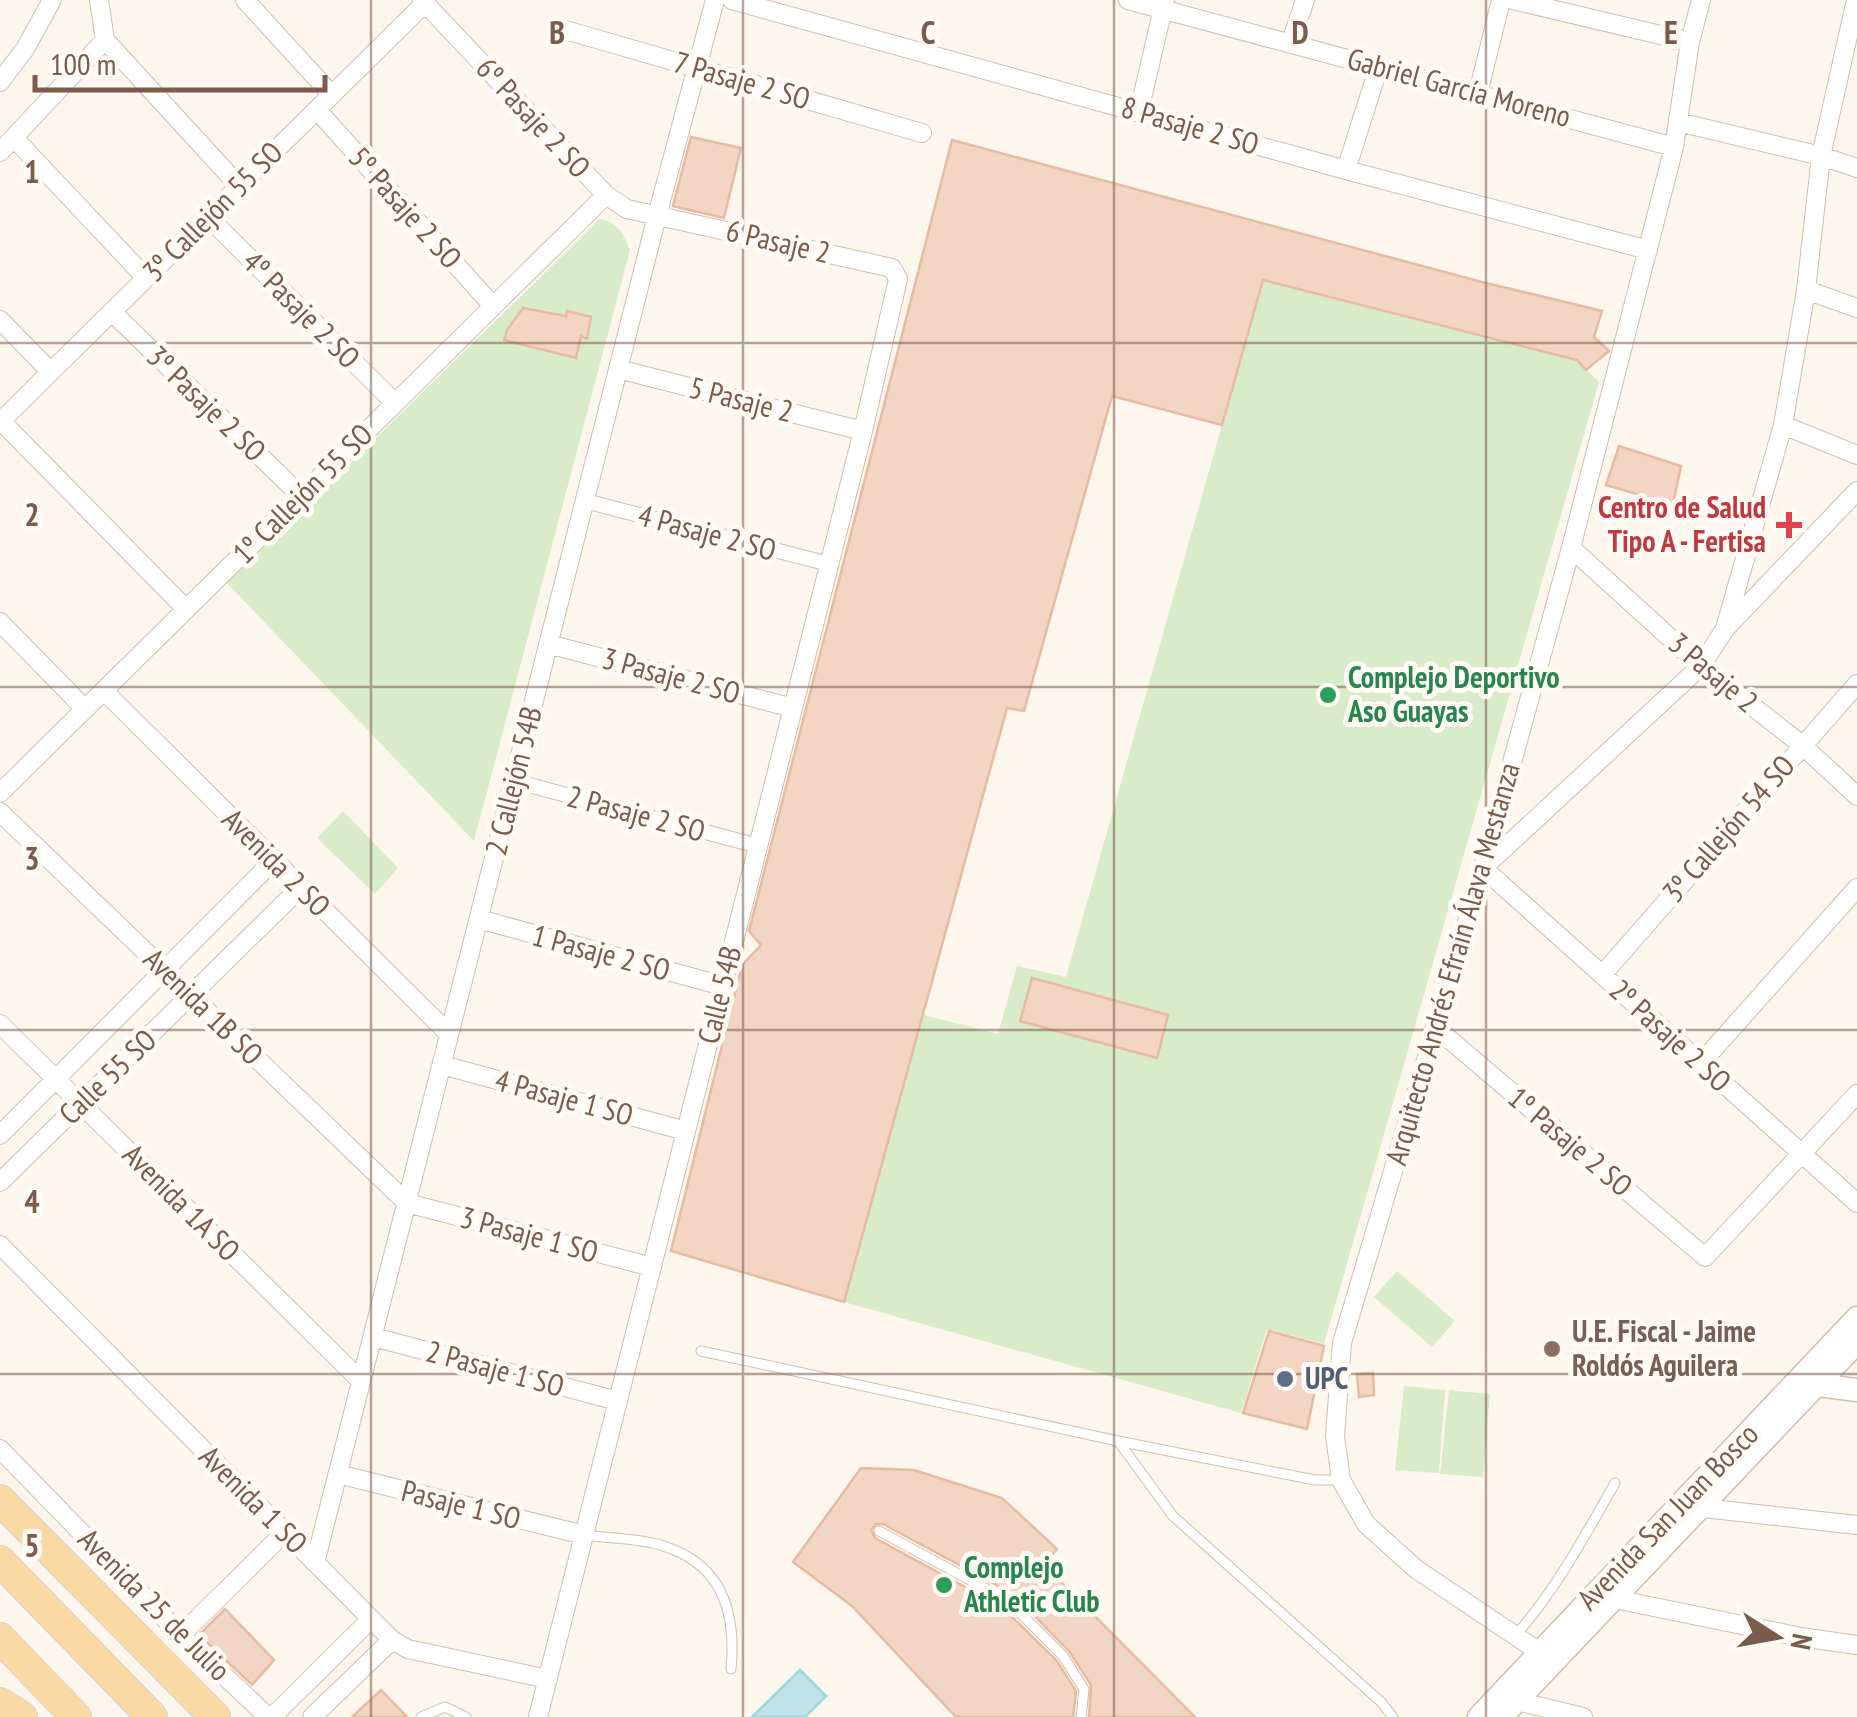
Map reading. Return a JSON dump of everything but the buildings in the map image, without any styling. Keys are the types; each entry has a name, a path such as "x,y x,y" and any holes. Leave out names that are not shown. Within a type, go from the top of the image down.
{"main road":[{"name":"Avenida 25 de Julio","path":"0,1500 213,1715"},
{"path":"0,1561 152,1717"},
{"path":"68,1630 213,1715"},
{"path":"0,1638 76,1717"},
{"path":"0,1704 12,1717"},
{"path":"0,1704 22,1717"}],"street":[{"path":"0,82 25,49 52,0"},
{"path":"99,0 106,40 239,186"},
{"path":"245,0 332,95"},
{"name":"2 Callejón 54B","path":"315,1563 715,0"},
{"name":"8 Pasaje 2 SO","path":"732,0 1648,250"},
{"name":"Gabriel García Moreno","path":"1128,0 1164,4 1674,147"},
{"path":"1291,42 1305,0"},
{"path":"1478,93 1501,0"},
{"path":"1513,0 1690,42"},
{"name":"Arquitecto Andrés Efraín Álava Mestanza","path":"1547,1656 1416,1569 1366,1524 1341,1480 1335,1436 1342,1343 1483,868 1572,548 1674,147 1690,42 1701,0"},
{"path":"1725,629 1783,426 1806,290 1821,156 1856,0"},
{"name":"3º Callejón 55 SO","path":"0,421 424,2"},
{"name":"6º Pasaje 2 SO","path":"424,2 606,195 626,209 657,216"},
{"path":"1139,111 1164,4"},
{"name":"7 Pasaje 2 SO","path":"562,28 922,133"},
{"path":"106,40 7,145 146,278"},
{"path":"1346,170 1379,66"},
{"name":"5º Pasaje 2 SO","path":"317,110 493,306"},
{"path":"1678,122 1857,168"},
{"name":"1º Callejón 55 SO","path":"0,793 606,195"},
{"name":"6 Pasaje 2","path":"657,216 892,268 896,273"},
{"name":"4º Pasaje 2 SO","path":"208,217 395,403"},
{"name":"Calle 54B","path":"538,1717 863,430 898,279 896,273"},
{"path":"1806,290 1857,308"},
{"name":"3º Pasaje 2 SO","path":"112,312 301,496"},
{"path":"0,320 51,372"},
{"name":"5 Pasaje 2","path":"618,369 863,430"},
{"path":"0,421 186,609"},
{"path":"1783,426 1857,455"},
{"path":"1483,868 1701,666 1725,629 1857,491"},
{"name":"4 Pasaje 2 SO","path":"585,501 829,564"},
{"name":"3 Pasaje 2","path":"1572,548 1701,666 1802,745 1857,796"},
{"path":"0,622 85,709"},
{"name":"3 Pasaje 2 SO","path":"548,644 793,708"},
{"name":"3º Callejón 54 SO","path":"1602,974 1857,684"},
{"name":"Avenida 2 SO","path":"104,691 450,1034"},
{"name":"2 Pasaje 2 SO","path":"514,781 758,846"},
{"name":"Avenida 1B SO","path":"0,812 407,1203"},
{"name":"Calle 55 SO","path":"0,1135 274,860"},
{"name":"2º Pasaje 2 SO","path":"1483,868 1857,1203"},
{"name":"Calle 55 SO","path":"0,1182 301,887"},
{"path":"1701,1063 1857,888"},
{"name":"1 Pasaje 2 SO","path":"479,919 722,986"},
{"name":"Avenida 1A SO","path":"0,1024 361,1381"},
{"name":"1º Pasaje 2 SO","path":"1435,1027 1705,1257 1801,1153"},
{"name":"4 Pasaje 1 SO","path":"442,1065 686,1131"},
{"path":"1801,1153 1857,1094"},
{"name":"3 Pasaje 1 SO","path":"407,1203 652,1267"},
{"name":"Avenida 1 SO","path":"0,1245 392,1640 408,1649 548,1679"},
{"name":"Avenida San Juan Bosco","path":"1808,1384 1857,1318"},
{"name":"2 Pasaje 1 SO","path":"372,1336 618,1401"},
{"name":"Avenida San Juan Bosco","path":"1479,1717 1547,1656 1808,1384 1857,1342"},
{"path":"1808,1384 1857,1390"},
{"name":"Avenida 25 de Julio","path":"0,1449 181,1635 270,1717"},
{"name":"Pasaje 1 SO","path":"338,1474 584,1534"},
{"path":"1689,1506 1857,1525"},
{"path":"181,1635 285,1532"},
{"path":"1605,1597 1801,1638 1857,1645"},
{"path":"270,1717 371,1619"},
{"path":"312,1717 392,1640"},
{"name":"Avenida San Juan Bosco","path":"1509,1709 1547,1656"},
{"path":"1509,1709 1583,1717"}],"lane":[{"path":"702,1351 1118,1441 1314,1480 1341,1480"},
{"path":"1118,1441 1173,1516 1382,1702 1392,1717"},
{"path":"1514,1636 1560,1574 1615,1483"},
{"path":"879,1530 1007,1600 1074,1672 1084,1689 1081,1717"},
{"path":"584,1534 668,1547 708,1573 731,1615 731,1669"},
{"path":"421,1717 445,1707 466,1717"}],"green space":[{"path":"600,219 619,230 630,250 474,841 227,583"},
{"name":"Complejo Deportivo Aso Guayas","path":"1263,280 1577,360 1599,382 1324,1344 1267,1329 1241,1413 844,1302 924,1015 998,1034 1017,966 1066,977"},
{"path":"343,811 398,868 375,894 317,838"},
{"path":"1397,1271 1455,1321 1432,1347 1374,1297"},
{"path":"1404,1386 1445,1390 1439,1473 1395,1470"},
{"path":"1449,1390 1490,1394 1483,1477 1440,1474"}],"water":[{"path":"800,1670 826,1696 805,1717 752,1717"}],"place":[{"name":"Centro de Salud Tipo A - Fertisa","path":"1789,525"},
{"name":"Complejo Deportivo Aso Guayas","path":"1328,695"},
{"name":"U.E. Fiscal - Jaime Roldós Aguilera","path":"1552,1349"},
{"name":"UPC","path":"1285,1379"},
{"name":"Complejo Athletic Club","path":"944,1585"}]}
